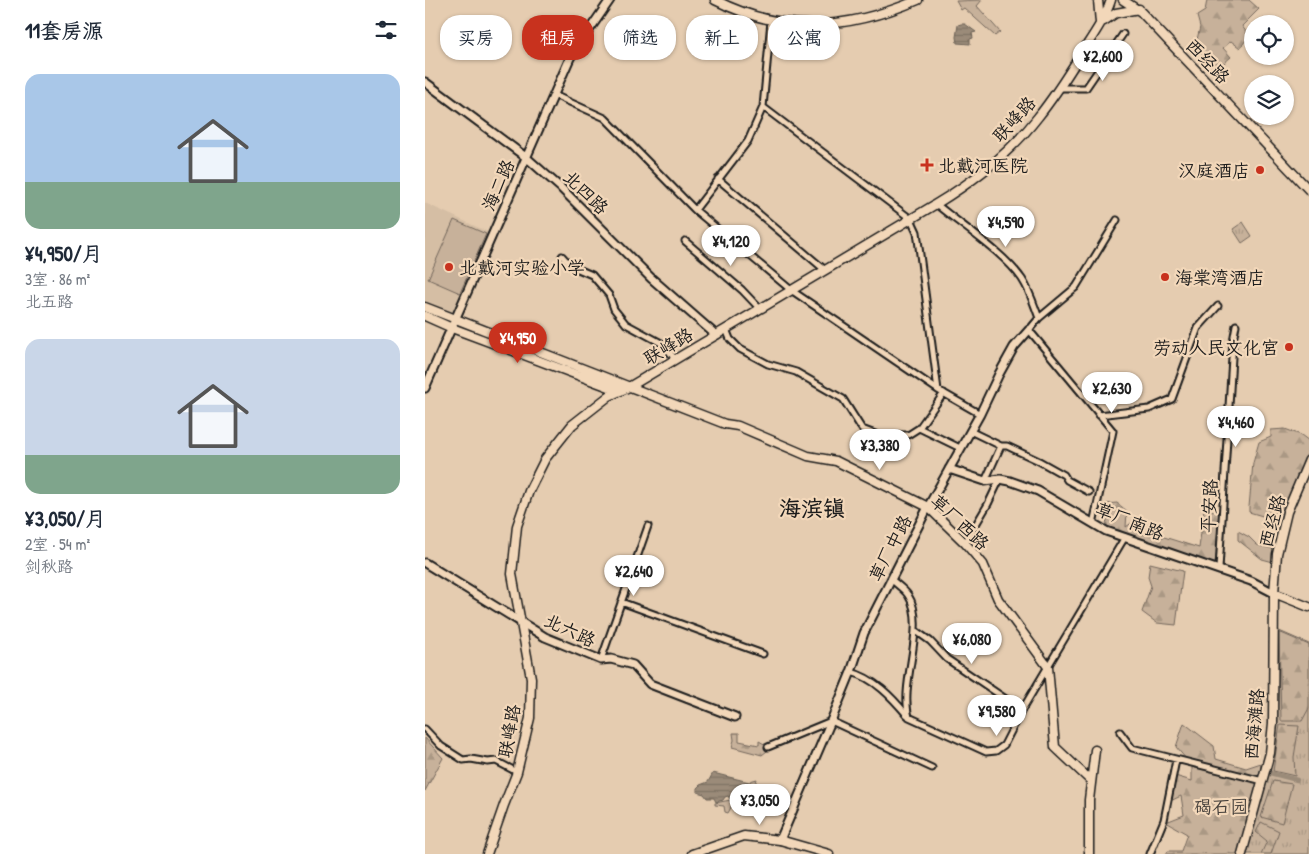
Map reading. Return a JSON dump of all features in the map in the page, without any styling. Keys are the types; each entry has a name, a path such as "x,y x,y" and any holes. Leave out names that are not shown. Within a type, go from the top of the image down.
{"main road":[{"path":"715,0 735,11 768,20"},
{"path":"840,23 890,12 918,0"},
{"path":"1098,0 1100,23 1116,14 1139,9 1134,0"},
{"name":"联峰路","path":"487,854 500,814 517,772 530,718 531,678 512,574 517,526 529,490 545,459 572,425 609,396 629,387 936,204 967,184 1004,154 1037,119 1060,88 1107,11 1111,0"},
{"name":"西经路","path":"1123,0 1139,9 1309,190"},
{"path":"425,307 453,324"},
{"path":"425,316 453,324 619,391"},
{"name":"草厂西路","path":"453,324 629,387 725,424 738,426 808,456 837,461 928,507 965,543 983,564 999,599 1048,667"},
{"name":"西经路","path":"1274,593 1277,554 1287,512 1309,460"},
{"path":"1274,593 1309,607"},
{"name":"西海滩路","path":"1242,854 1270,753 1273,723 1274,593"},
{"path":"1048,667 1055,747 1090,780"},
{"path":"1089,854 1090,780 1095,750"},
{"path":"692,854 744,836 779,840 829,854"}],"street":[{"name":"海二路","path":"425,388 570,58 610,0"},
{"path":"1060,88 1087,88 1123,34"},
{"path":"695,210 748,141 763,107 768,53"},
{"name":"北四路","path":"425,82 527,158 561,188 651,278 716,335"},
{"path":"554,95 605,118 695,210 791,290 938,390 980,414"},
{"path":"763,107 911,219 917,232 938,390"},
{"path":"718,179 825,270"},
{"path":"936,204 997,253 1021,278 1033,299 1039,318"},
{"name":"草厂中路","path":"779,840 831,721 851,672 864,633 928,507 980,414 999,374 1011,354 1039,318 1076,287 1117,220"},
{"path":"685,241 742,290 760,309"},
{"path":"562,256 571,266 592,275 609,295 614,309 626,324 663,344 675,359"},
{"path":"1099,415 1149,409 1172,399 1198,328 1218,306"},
{"name":"平安路","path":"1219,569 1233,341 1236,325"},
{"path":"726,329 730,339 740,349 767,364 795,372 843,400 862,428 888,439 891,435 908,435 919,428 944,393"},
{"path":"1029,330 1113,431 1093,524"},
{"path":"919,428 960,448"},
{"path":"970,431 1039,461 1089,492"},
{"path":"985,481 1001,446"},
{"name":"草厂南路","path":"949,469 985,481 1000,479 1038,491 1106,531 1219,569 1251,581 1274,593"},
{"path":"965,543 989,504 1000,479"},
{"path":"601,660 649,526"},
{"path":"851,672 862,675 882,690 909,717 986,752 996,751 1004,745 1022,710 1125,538"},
{"name":"北六路","path":"425,563 545,637 601,660 611,659 633,665 650,684 735,717"},
{"path":"891,579 908,596 913,611 916,631 910,665 907,707 909,717"},
{"path":"621,602 763,654"},
{"path":"916,631 930,641 953,663 1022,710"},
{"path":"768,747 831,721 932,768"},
{"path":"425,729 441,746 463,760 496,761 517,772"},
{"path":"1120,732 1132,748 1263,782"},
{"path":"1149,854 1164,820 1176,760"}],"shaded area":[{"path":"965,24 976,32 972,33 973,38 970,39 970,44 957,43 958,25"},
{"name":"北戴河实验小学","path":"425,203 490,233 452,312 425,301"},
{"path":"713,773 749,782 750,786 737,798 730,799 728,796 716,802 714,798 707,798 704,794 697,792 697,788 708,782"}],"green space":[{"path":"982,0 977,6 1000,32 995,36 964,8 961,10 956,1"},
{"path":"1207,0 1249,0 1259,9 1253,15 1244,15 1244,24 1242,26 1244,29 1244,43 1240,48 1231,41 1223,48 1231,57 1224,63 1211,64 1195,48 1200,27 1197,16 1205,11"},
{"path":"454,220 486,234 460,293 428,279"},
{"path":"1243,222 1252,236 1242,243 1233,229"},
{"path":"1285,429 1301,435 1309,441 1309,455 1280,525 1266,517 1249,512 1249,507 1253,463 1259,442 1271,437 1271,430"},
{"path":"1117,503 1127,511 1126,527 1141,516 1141,534 1164,537 1199,548 1204,509 1219,512 1215,565 1113,530 1107,526 1105,504"},
{"path":"1238,531 1249,537 1257,545 1279,550 1277,563 1262,559 1238,540"},
{"path":"1150,563 1183,571 1176,625 1157,623 1142,612 1151,586 1148,577"},
{"path":"1277,630 1309,644 1309,854 1244,854 1270,758"},
{"path":"1279,632 1309,645 1309,708 1302,721 1281,721"},
{"name":"碣石园","path":"1184,723 1214,746 1216,759 1246,768 1261,763 1260,775 1239,854 1166,854 1168,851 1181,851 1187,834 1166,822 1184,815 1181,796 1166,803 1175,776 1192,781 1192,766 1176,747"},
{"path":"1280,725 1299,726 1294,757 1295,776 1273,771"},
{"path":"733,733 739,733 739,741 759,745 759,741 766,745 767,751 762,755 732,747"},
{"path":"425,738 443,758 425,791"},
{"path":"757,779 746,807 733,804 728,813 725,812 724,806 715,805 715,803 746,797 750,789 750,781"},
{"path":"1273,781 1292,784 1282,823 1261,817"},
{"path":"1261,822 1279,831 1271,854 1261,854 1267,841 1256,832"}],"waterway":[{"path":"1270,773 1297,780"}],"place":[{"name":"北戴河医院","path":"927,165"},
{"name":"汉庭酒店","path":"1260,170"},
{"name":"北戴河实验小学","path":"449,267"},
{"name":"海棠湾酒店","path":"1165,277"},
{"name":"劳动人民文化宫","path":"1289,347"}],"district":[{"name":"海滨镇","path":"812,508"}]}
